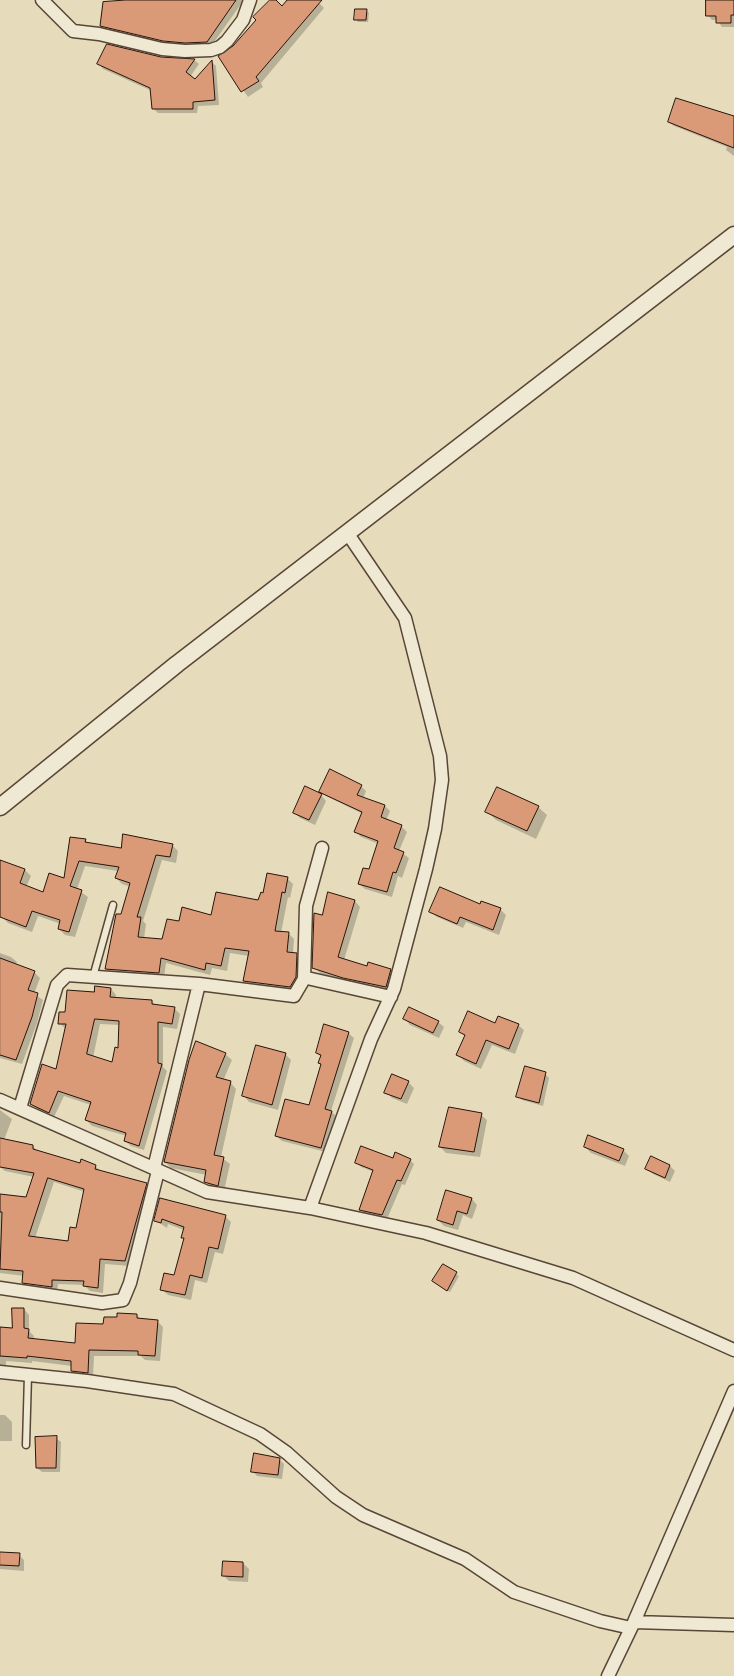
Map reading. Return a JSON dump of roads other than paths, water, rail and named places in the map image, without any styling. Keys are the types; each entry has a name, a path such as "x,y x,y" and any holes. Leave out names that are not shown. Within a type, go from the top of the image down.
{"street":[{"path":"42,0 73,31 99,34 162,48 185,51 220,47 228,41 243,20 250,0"},
{"path":"0,807 177,664 734,235"},
{"path":"310,1208 371,1039 391,997 435,829 442,780 440,756 405,618 348,534"},
{"path":"20,1108 57,985 67,975 198,984 246,989 286,997 294,996 298,993 304,979 306,906 322,848"},
{"path":"304,979 307,978 391,997"},
{"path":"0,1288 102,1303 123,1300 130,1283 198,984"},
{"path":"0,1100 207,1192 310,1208 426,1232 573,1278 734,1350"},
{"path":"0,1372 87,1381 174,1394 260,1434 287,1453 353,1510 465,1558 514,1592 582,1616 633,1625 734,1625"},
{"path":"608,1676 633,1625 734,1391"}],"lane":[{"path":"93,977 113,905"},
{"path":"26,1445 28,1375"}]}
